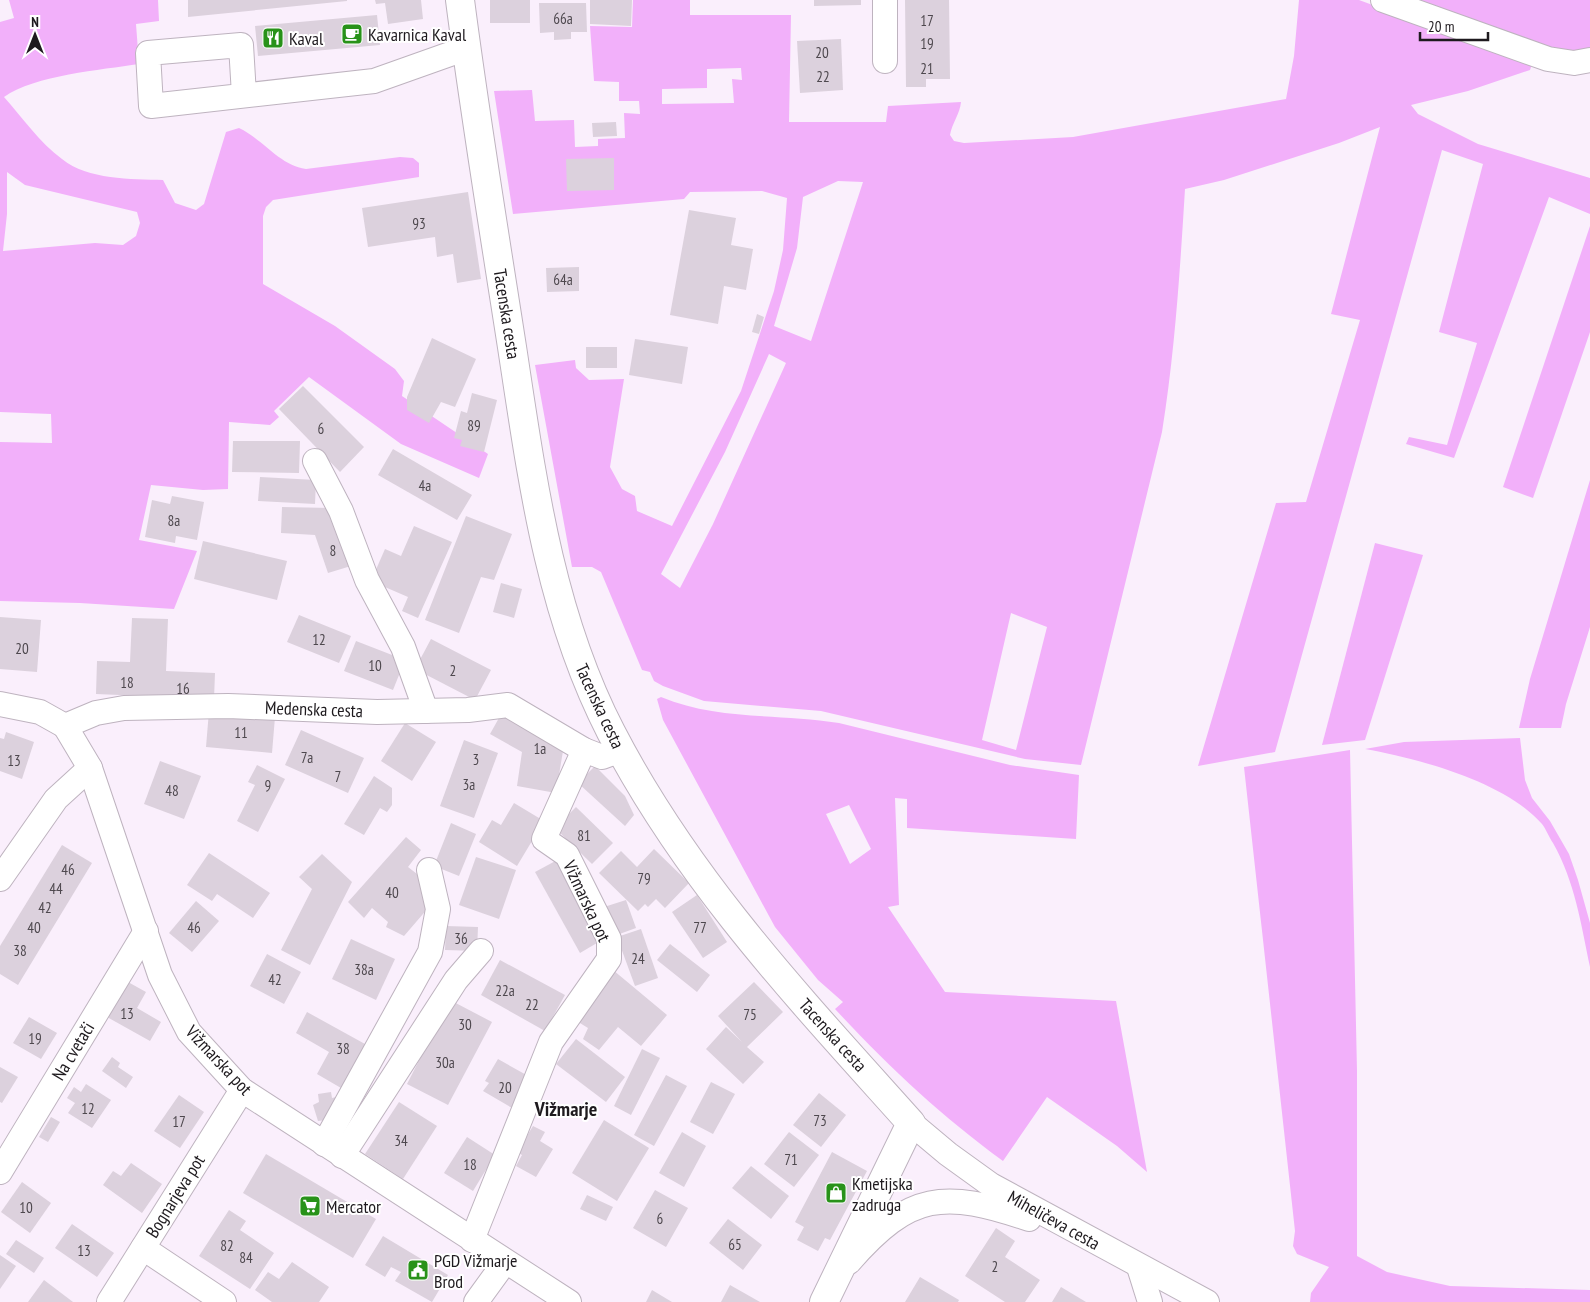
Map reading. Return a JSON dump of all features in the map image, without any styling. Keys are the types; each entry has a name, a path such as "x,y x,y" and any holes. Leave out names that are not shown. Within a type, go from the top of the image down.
{"main road":[{"name":"Tacenska cesta","path":"460,0 536,503 555,584 576,652 594,697 621,750 663,821 753,946 911,1123"},
{"path":"824,1302 840,1273 911,1123"}],"street":[{"path":"885,0 885,61"},
{"path":"1383,0 1548,60 1574,63 1590,60"},
{"path":"244,95 374,81 466,48"},
{"path":"315,461 341,511 366,580 403,647 426,710"},
{"path":"0,704 40,712 65,726"},
{"name":"Medenska cesta","path":"65,726 96,713 124,708 228,706 377,712 468,710 508,705 584,750 602,757 621,750"},
{"name":"Vižmarska pot","path":"65,726 90,768 160,975 189,1032 242,1090 569,1302"},
{"name":"Vižmarska pot","path":"472,1240 551,1042 609,959 609,939 567,855 544,839 584,750"},
{"path":"0,879 56,799 90,768"},
{"path":"333,1150 430,952 438,908 429,870"},
{"name":"Na cvetači","path":"4,1157 146,931"},
{"path":"333,1150 456,980 481,951"},
{"name":"Bognarjeva pot","path":"109,1302 242,1090"},
{"name":"Miheličeva cesta","path":"911,1123 991,1186 1207,1302"},
{"path":"840,1273 867,1242 892,1219 914,1207 934,1202 959,1201 981,1204 1094,1242"},
{"path":"143,1248 224,1302"},
{"path":"476,1302 505,1262"},
{"path":"1139,1267 1150,1302"}],"shaded area":[{"path":"9,0 158,0 159,21 136,24 139,64 50,78 33,83 4,97 54,153 72,166 84,171 110,177 163,180 175,203 196,210 204,204 226,132 239,128 288,163 306,169 400,157 413,158 419,163 419,177 273,200 266,207 263,216 263,284 335,326 395,369 404,381 402,396 488,454 479,478 401,444 309,377 274,411 279,417 270,425 229,422 228,489 203,490 151,485 139,540 197,551 174,609 80,603 0,601 0,442 52,443 51,414 0,412 0,22 14,18","holes":["7,172 25,185 137,212 140,223 136,236 123,245 95,243 3,251 7,214"]},
{"path":"633,0 690,0 690,15 791,15 789,122 886,122 888,106 961,102 950,135 954,141 964,143 1073,137 1286,99 1294,56 1299,0 1359,0 1532,64 1530,70 1468,91 1411,105 1418,114 1478,144 1590,178 1590,214 1549,197 1454,458 1406,444 1409,437 1447,445 1477,343 1439,332 1483,164 1442,150 1275,752 1198,766 1276,503 1306,502 1360,320 1331,314 1380,127 1339,143 1224,180 1185,189 1174,341 1162,432 1081,765 1025,759 821,711 704,701 663,686 654,681 650,672 642,670 601,572 592,567 572,567 535,365 575,360 576,368 589,380 624,379 610,467 622,489 635,496 637,511 672,526 741,391 774,291 783,250 787,198 762,191 690,192 684,199 513,214 494,91 532,90 535,121 574,120 575,147 598,146 598,139 625,138 624,113 640,114 639,101 619,101 619,82 594,81 590,26 632,27","holes":["741,68 742,80 732,79 734,103 662,104 662,89 707,88 707,69","838,181 863,182 811,341 774,326 797,248 803,197","769,354 786,363 713,524 680,588 661,574 725,452","1011,613 1047,627 1016,750 982,740"]},
{"path":"1404,0 1590,0 1590,51 1573,55"},
{"path":"1590,226 1590,332 1533,498 1503,487"},
{"path":"1590,480 1590,627 1566,704 1561,728 1519,728 1530,679"},
{"path":"1375,543 1423,555 1365,740 1322,745"},
{"path":"661,697 704,710 839,723 1010,765 1079,775 1076,839 907,828 907,799 895,798 899,905 888,907 945,992 1116,1001 1147,1172 1117,1146 1047,1097 1003,1161 936,1108 895,1070 835,1009 843,1002 818,980 775,927 663,720 657,699","holes":["849,805 871,849 850,864 826,814"]},
{"path":"1520,738 1525,780 1532,798 1550,821 1569,854 1578,880 1590,923 1590,967 1580,919 1567,873 1542,824 1526,809 1484,784 1435,766 1365,749 1404,742"},
{"path":"1350,750 1357,1071 1357,1256 1387,1272 1450,1286 1590,1290 1590,1302 1310,1302 1311,1293 1329,1267 1297,1254 1293,1246 1295,1231 1244,767"}],"building":[{"path":"188,0 347,0 347,1 188,17"},
{"path":"375,0 421,0 423,19 388,24 385,3 376,4"},
{"path":"490,0 530,0 530,23 490,23"},
{"path":"590,0 632,0 631,26 590,24"},
{"path":"814,0 861,0 861,5 814,6"},
{"path":"905,0 949,0 950,79 926,79 926,87 906,87"},
{"path":"539,3 586,3 587,32 571,32 571,39 554,40 554,32 540,33"},
{"path":"377,15 380,45 258,56 255,26"},
{"path":"841,39 843,90 800,93 797,41"},
{"path":"616,122 617,136 593,137 592,123"},
{"path":"614,158 614,190 567,191 566,159"},
{"path":"468,192 481,279 457,283 453,254 437,257 435,237 368,247 362,208"},
{"path":"689,210 736,218 731,245 753,249 746,290 724,286 718,324 670,315"},
{"path":"579,267 579,291 547,292 546,268"},
{"path":"757,314 764,317 759,334 752,332"},
{"path":"432,338 476,359 455,407 441,402 429,423 407,410 407,397"},
{"path":"635,339 688,347 682,384 629,375"},
{"path":"586,347 617,347 617,368 586,368"},
{"path":"303,386 364,447 340,472 279,409"},
{"path":"472,393 497,400 484,452 460,446 462,440 454,438 461,411 467,413"},
{"path":"233,441 300,441 299,473 232,472"},
{"path":"393,449 472,495 457,520 378,475"},
{"path":"260,477 316,480 315,504 258,501"},
{"path":"172,496 204,502 197,540 176,536 175,543 145,537 152,500 170,504"},
{"path":"282,507 332,508 351,566 328,573 315,535 281,533"},
{"path":"466,516 512,534 494,580 481,577 459,633 425,620"},
{"path":"414,526 452,542 418,618 402,611 408,597 371,581 385,549 401,556"},
{"path":"203,541 287,561 277,600 194,579"},
{"path":"501,583 522,589 514,618 493,612"},
{"path":"299,615 351,636 339,663 287,642"},
{"path":"0,617 41,620 37,672 0,669"},
{"path":"132,618 168,619 166,671 215,673 214,699 96,694 97,661 130,662"},
{"path":"431,639 491,670 475,700 415,669"},
{"path":"356,641 405,660 393,690 344,671"},
{"path":"504,709 564,745 556,793 517,786 522,752 490,734"},
{"path":"209,711 275,717 272,753 206,747"},
{"path":"405,723 436,742 412,781 381,761"},
{"path":"301,730 364,758 348,793 285,765"},
{"path":"6,732 34,742 22,779 0,771 0,738 4,739"},
{"path":"464,740 498,753 474,818 440,806"},
{"path":"160,761 201,776 184,819 144,804"},
{"path":"257,765 285,779 258,832 237,821 255,785 248,782"},
{"path":"595,766 625,796 634,815 625,826 578,783"},
{"path":"374,776 392,788 392,805 387,812 380,808 364,835 344,824"},
{"path":"514,803 544,821 517,866 479,842 492,820 501,825"},
{"path":"576,807 613,843 592,864 555,828"},
{"path":"451,823 476,834 459,876 434,866"},
{"path":"406,837 421,850 408,867 426,881 429,907 404,936 386,927 388,922 372,908 364,918 348,902"},
{"path":"62,845 92,863 18,985 0,974 0,946"},
{"path":"654,849 689,883 665,908 656,899 648,907 645,904 638,911 599,873 621,851 637,867"},
{"path":"209,853 270,893 253,918 217,894 212,901 187,885"},
{"path":"322,854 352,882 310,965 281,950 312,889 299,877"},
{"path":"476,857 516,870 499,919 459,905"},
{"path":"561,858 602,940 580,953 535,872"},
{"path":"697,895 727,942 703,958 672,912"},
{"path":"626,900 636,928 614,936 604,907"},
{"path":"196,901 219,921 192,952 169,933"},
{"path":"446,926 478,927 477,951 445,950"},
{"path":"641,929 658,978 635,986 617,937"},
{"path":"351,939 395,959 376,1000 332,979"},
{"path":"670,944 710,975 697,992 657,960"},
{"path":"267,954 301,972 284,1004 250,986"},
{"path":"500,960 565,995 545,1031 481,995"},
{"path":"613,970 667,1015 641,1046 618,1027 599,1050 583,1039 588,1028 575,1020"},
{"path":"128,982 146,992 137,1008 161,1022 150,1041 107,1017"},
{"path":"754,982 783,1012 747,1047 764,1062 743,1084 706,1049 726,1027 742,1042 718,1016"},
{"path":"450,1000 492,1022 448,1105 407,1084"},
{"path":"307,1012 365,1044 341,1088 317,1074 329,1052 296,1033"},
{"path":"29,1017 57,1033 41,1059 13,1043"},
{"path":"576,1039 625,1077 606,1102 556,1064"},
{"path":"642,1049 660,1058 631,1115 614,1106"},
{"path":"112,1057 120,1063 118,1067 133,1077 126,1088 102,1071"},
{"path":"498,1059 530,1077 512,1108 483,1091 489,1083 485,1081"},
{"path":"0,1067 18,1077 2,1103 0,1102"},
{"path":"666,1075 687,1086 654,1146 634,1135"},
{"path":"711,1082 735,1094 713,1134 690,1122"},
{"path":"86,1084 111,1100 92,1128 68,1113 75,1103 67,1098 74,1087 81,1092"},
{"path":"331,1092 332,1098 341,1096 335,1119 318,1121 313,1105 319,1102 318,1094"},
{"path":"819,1093 846,1115 821,1147 793,1125"},
{"path":"179,1095 204,1112 180,1148 154,1131"},
{"path":"399,1102 437,1126 403,1179 365,1154"},
{"path":"51,1117 60,1122 48,1142 39,1137"},
{"path":"604,1120 649,1148 617,1201 572,1173"},
{"path":"533,1126 545,1132 540,1141 553,1149 536,1177 516,1166 522,1155 517,1152"},
{"path":"682,1132 706,1146 684,1187 659,1173"},
{"path":"789,1132 819,1155 794,1187 764,1164"},
{"path":"467,1137 495,1155 473,1191 444,1173"},
{"path":"832,1152 867,1171 830,1240 825,1238 818,1251 797,1240 804,1227 795,1222"},
{"name":"Mercator","path":"266,1154 376,1219 353,1258 243,1193"},
{"path":"131,1163 162,1184 142,1213 103,1185 113,1171 121,1176"},
{"path":"751,1166 789,1196 771,1219 732,1188"},
{"path":"22,1182 51,1203 30,1233 1,1212"},
{"path":"655,1190 688,1208 666,1247 633,1228"},
{"path":"587,1195 613,1207 606,1221 580,1209"},
{"path":"229,1210 246,1221 240,1230 274,1253 250,1289 199,1256"},
{"path":"728,1219 762,1245 743,1270 709,1243"},
{"path":"72,1224 114,1253 97,1277 55,1248"},
{"path":"996,1228 1015,1241 1005,1257 1040,1280 1025,1302 1005,1302 965,1276"},
{"name":"PGD Vižmarje Brod","path":"383,1236 448,1275 432,1302 395,1281 401,1272 391,1267 385,1277 365,1265"},
{"path":"16,1240 44,1258 34,1273 6,1254"},
{"path":"0,1255 16,1266 0,1289"},
{"path":"292,1262 329,1287 319,1302 272,1302 255,1290 268,1272 279,1279"},
{"path":"920,1277 959,1300 958,1302 905,1302"},
{"path":"44,1280 73,1302 28,1302"},
{"path":"730,1285 760,1302 721,1302"},
{"path":"1061,1287 1086,1302 1052,1302"},
{"path":"652,1290 672,1302 646,1302"}],"place":[{"name":"Kavarnica Kaval","path":"352,34"},
{"name":"Kaval","path":"273,38"},
{"name":"Kmetijska zadruga","path":"836,1193"},
{"name":"Mercator","path":"310,1206"},
{"name":"PGD Vižmarje Brod","path":"418,1270"}],"district":[{"name":"Vižmarje","path":"566,1109"}]}
